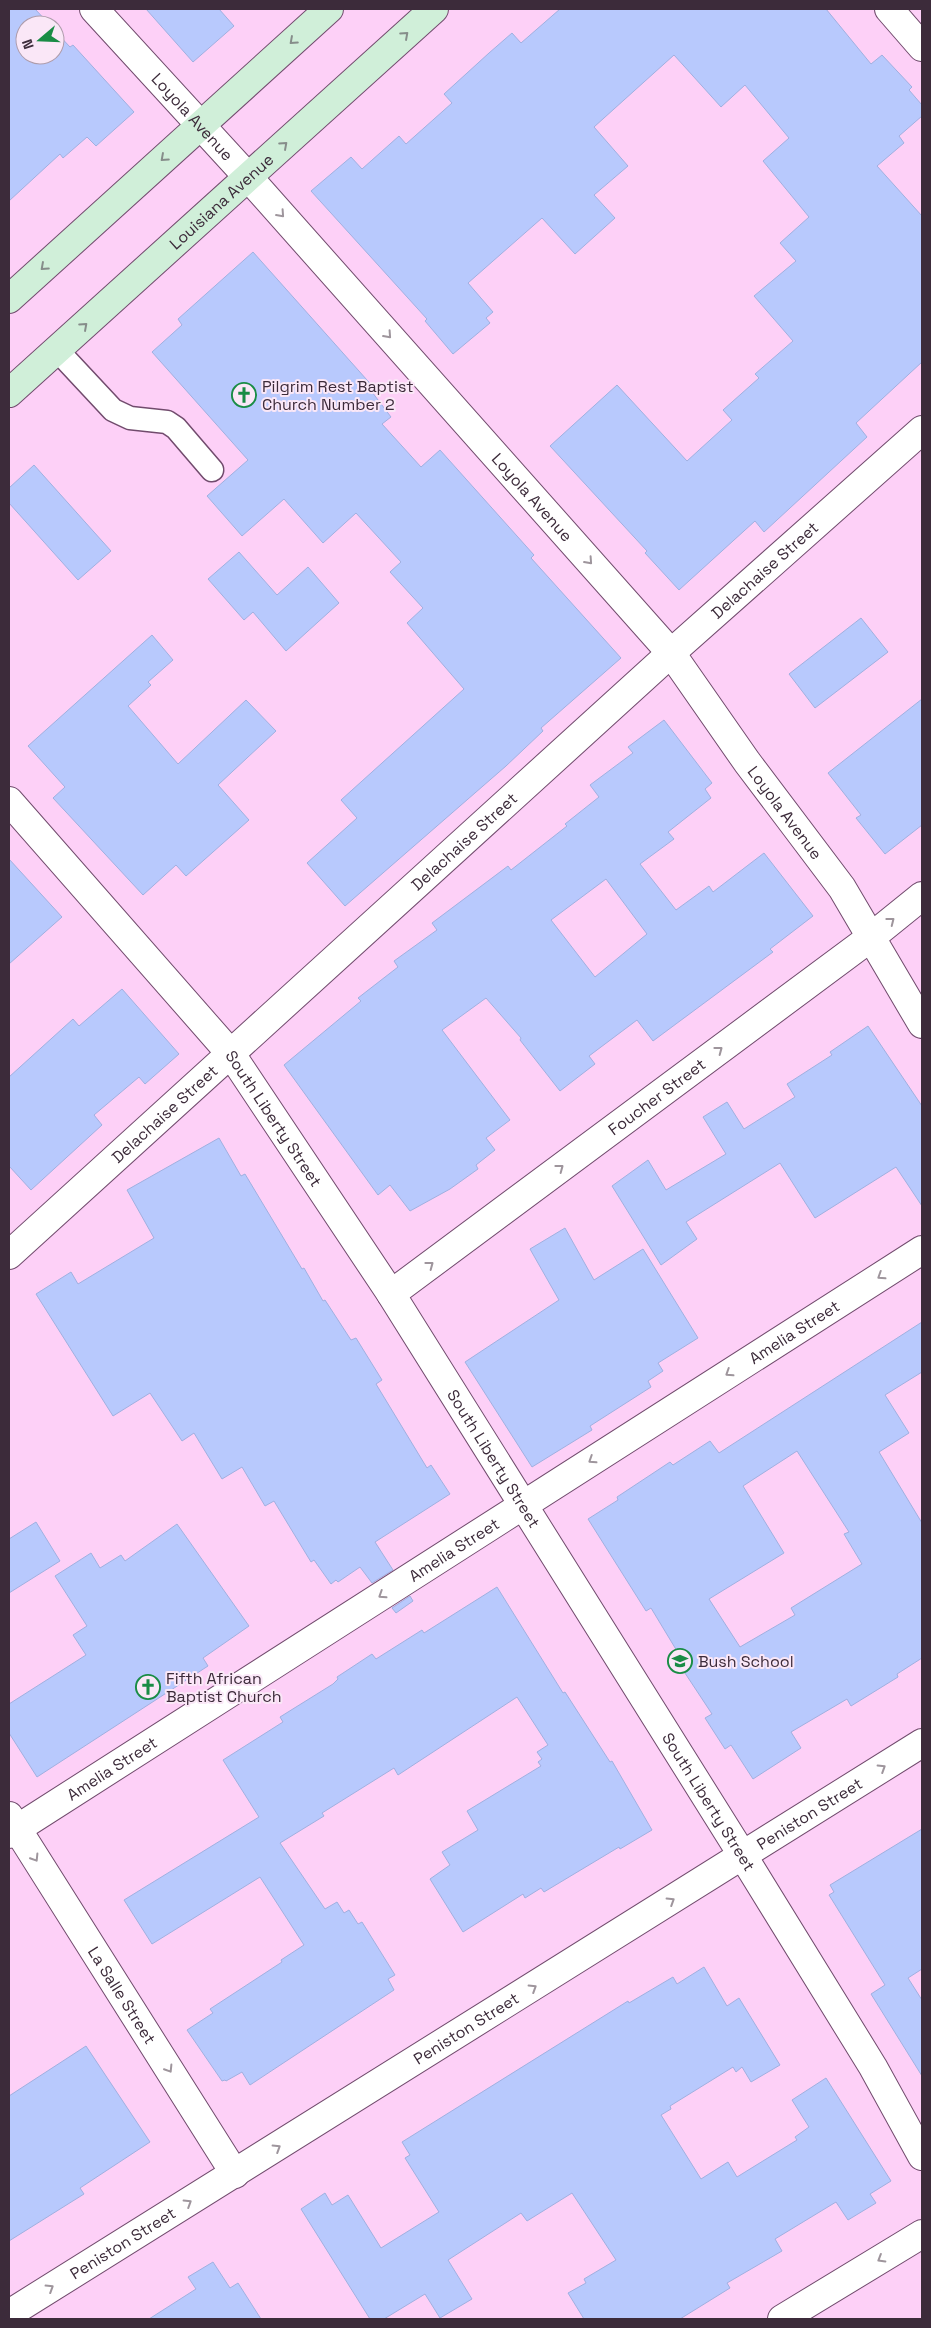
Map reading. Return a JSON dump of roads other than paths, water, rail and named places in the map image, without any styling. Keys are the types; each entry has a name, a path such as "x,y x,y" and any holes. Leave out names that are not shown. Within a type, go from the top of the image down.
{"street":[{"name":"Loyola Avenue","path":"94,9 248,177 671,653 747,762 842,888 922,1024"},
{"path":"9,299 329,9"},
{"name":"Louisiana Avenue","path":"9,393 434,9"},
{"path":"889,9 922,47"},
{"name":"Delachaise Street","path":"9,1256 671,653 922,430"},
{"name":"South Liberty Street","path":"9,801 232,1054 391,1294 522,1506 743,1856 873,2067 922,2156"},
{"name":"Foucher Street","path":"391,1294 870,938 922,896"},
{"name":"Amelia Street","path":"11,1826 522,1506 922,1250"},
{"name":"Peniston Street","path":"9,2314 922,1743"},
{"name":"La Salle Street","path":"11,1826 235,2174"},
{"path":"782,2319 922,2234"}],"lane":[{"path":"57,350 113,410 130,418 167,422 176,428 212,470"}],"place":[{"name":"Pilgrim Rest Baptist Church Number 2","path":"244,395"},
{"name":"Bush School","path":"680,1661"},
{"name":"Fifth African Baptist Church","path":"148,1687"}]}
